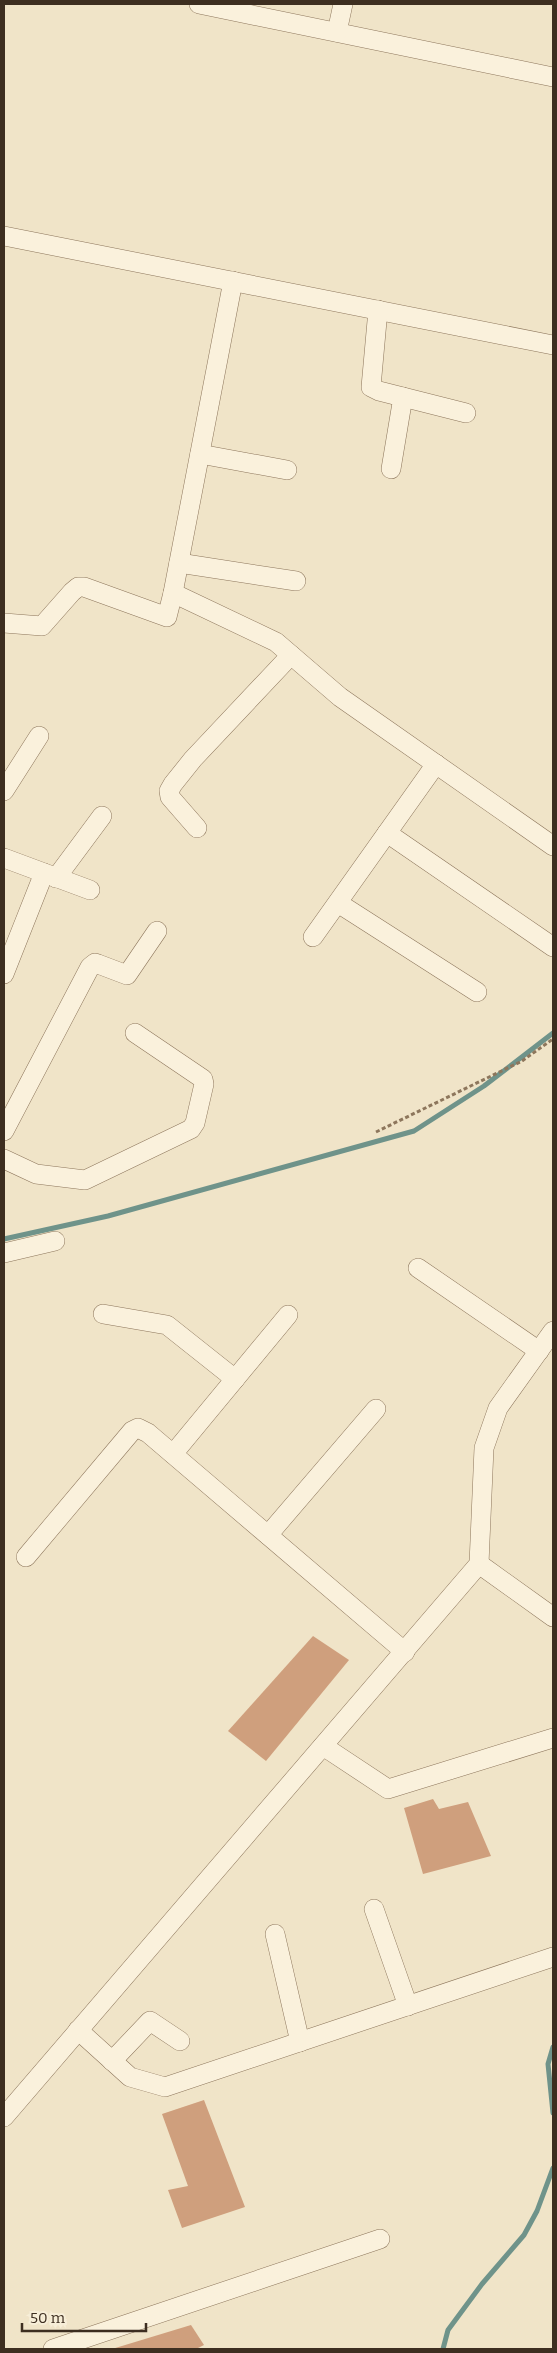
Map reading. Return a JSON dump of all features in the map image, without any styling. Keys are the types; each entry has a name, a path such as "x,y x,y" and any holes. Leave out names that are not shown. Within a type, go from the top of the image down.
{"street":[{"path":"199,4 553,78"},
{"path":"337,32 342,4"},
{"path":"4,236 553,345"},
{"path":"4,623 42,626 78,587 84,587 167,617 233,281"},
{"path":"378,310 372,387 379,391 466,413"},
{"path":"392,469 403,397"},
{"path":"200,454 287,470"},
{"path":"179,563 296,581"},
{"path":"173,593 276,642 340,698 553,846"},
{"path":"197,828 170,797 169,791 193,759 291,655"},
{"path":"4,792 40,736"},
{"path":"313,938 436,764"},
{"path":"4,974 50,875 102,816"},
{"path":"387,833 553,947"},
{"path":"4,858 90,890"},
{"path":"338,903 476,992"},
{"path":"4,1131 90,967 95,963 127,976 157,931"},
{"path":"4,1159 36,1174 86,1180 191,1129 195,1123 204,1084 203,1079 135,1033"},
{"path":"4,1253 55,1241"},
{"path":"418,1268 539,1351"},
{"path":"103,1314 167,1325 236,1379"},
{"path":"173,1454 288,1315"},
{"path":"4,2117 479,1564 484,1448 498,1408 553,1332"},
{"path":"268,1535 376,1409"},
{"path":"26,1557 132,1431 138,1428 148,1433 405,1652"},
{"path":"479,1564 553,1617"},
{"path":"323,1746 388,1789 553,1738"},
{"path":"374,1909 408,2006"},
{"path":"275,1934 300,2042"},
{"path":"78,2030 130,2077 165,2087 553,1957"},
{"path":"112,2061 150,2021 180,2041"},
{"path":"53,2349 380,2239"}],"path":[{"path":"376,1132 522,1061 553,1039"}],"building":[{"path":"313,1636 349,1660 266,1761 228,1731"},
{"path":"433,1799 439,1809 468,1802 491,1856 423,1874 404,1808"},
{"path":"204,2100 245,2207 182,2228 168,2190 188,2186 162,2114"},
{"path":"191,2325 204,2345 196,2349 112,2349"}],"waterway":[{"path":"4,1239 108,1216 414,1131 484,1086 553,1033"},
{"path":"553,2047 548,2064 553,2113"},
{"path":"443,2349 448,2330 482,2284 524,2235 537,2211 553,2168"}]}
